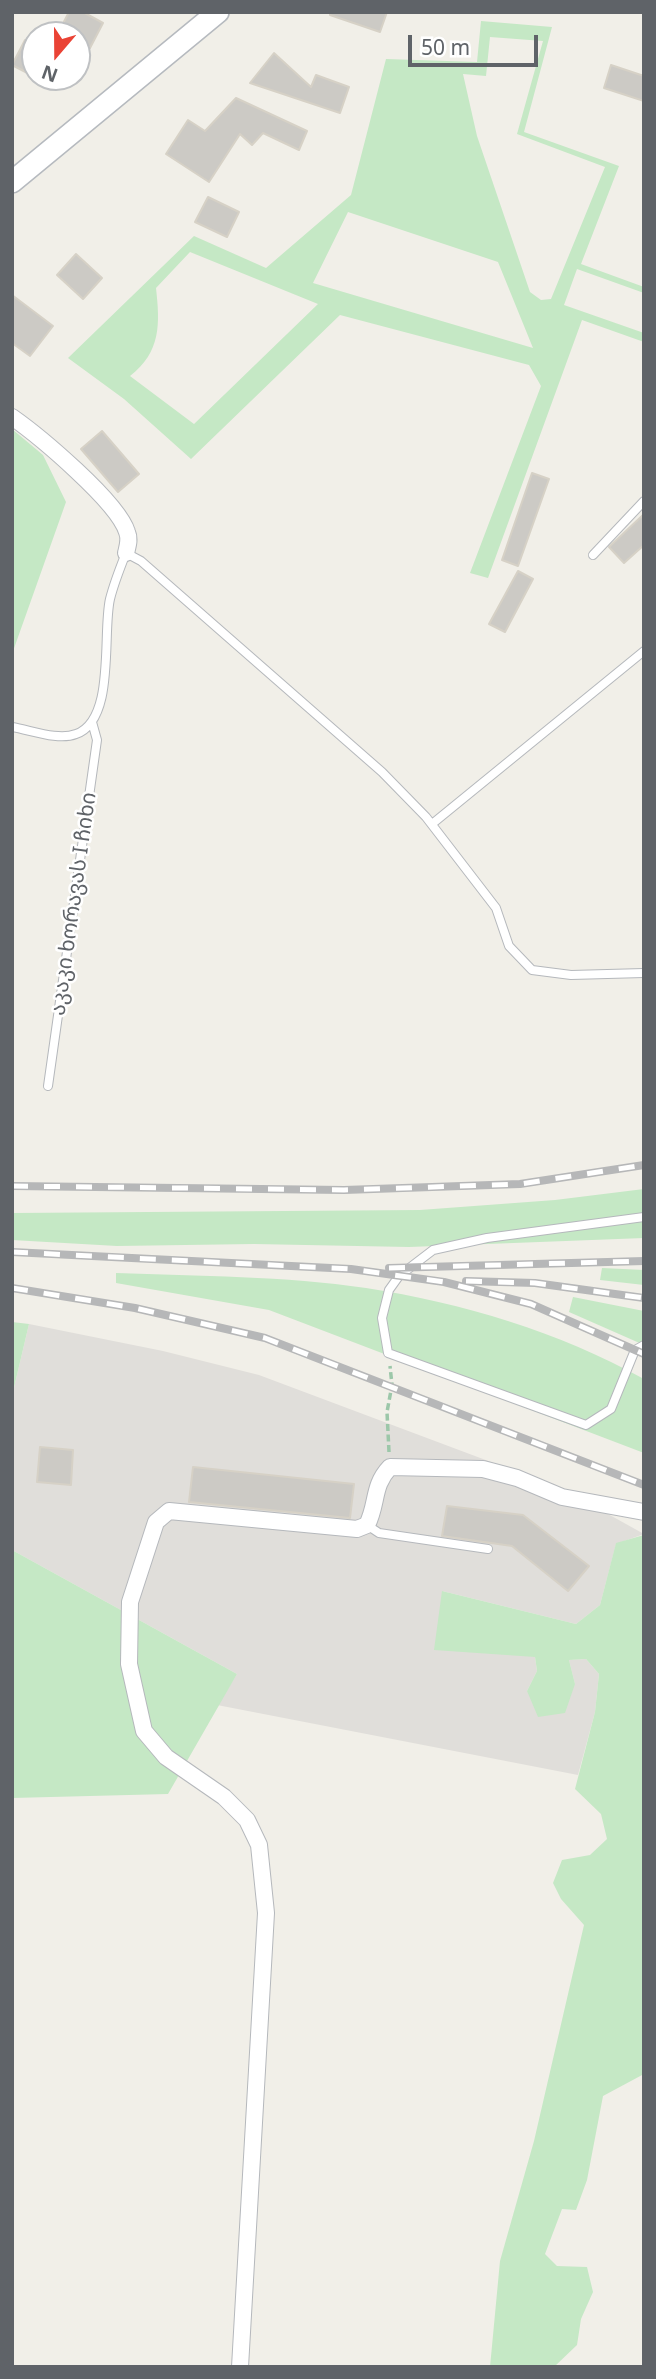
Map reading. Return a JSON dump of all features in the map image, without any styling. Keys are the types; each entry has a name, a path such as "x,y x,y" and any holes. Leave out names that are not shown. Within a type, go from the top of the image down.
{"street":[{"path":"12,182 218,12"},
{"path":"12,417 55,450 120,517 128,535 126,553"},
{"path":"240,2367 266,1913 259,1845 247,1820 224,1797 166,1758 144,1731 129,1664 130,1602 156,1522 169,1511 357,1529 367,1525 379,1479 390,1467 483,1469 517,1478 562,1497 644,1511"}],"lane":[{"path":"593,555 644,501"},
{"path":"12,727 67,737 78,734 92,722 102,701 110,601 126,553 141,561 382,772 432,824 490,898 509,946 532,970 571,975 644,973"},
{"path":"432,824 644,651"},
{"name":"აკაკი ხორავას I ჩიხი","path":"48,1086 97,740 92,722"},
{"path":"644,1217 487,1238 433,1250 399,1276 389,1290 382,1318 388,1353 586,1425 611,1409 635,1350 644,1345"},
{"path":"367,1525 379,1533 488,1549"}],"path":[{"path":"388,1353 392,1385 387,1412 390,1467"}],"shaded area":[{"path":"29,1324 163,1351 259,1375 563,1489 644,1534 616,1544 600,1605 576,1624 442,1591 535,1657 537,1671 527,1691 575,1684 569,1660 586,1659 599,1674 595,1712 578,1775 217,1705 237,1674 12,1550 12,1396"}],"green space":[{"path":"481,21 552,27 524,132 619,166 581,264 644,287 644,293 577,269 564,305 644,333 644,342 582,320 488,578 470,573 541,386 529,365 340,315 191,459 124,399 68,358 194,236 266,268 351,195 386,59 477,62","holes":["490,37 543,41 517,134 605,167 551,299 541,300 530,292 477,136 463,74 486,76","348,212 498,262 533,348 313,283","190,252 318,304 194,424 130,376 148,357 156,337 156,288"]},
{"path":"12,429 43,455 66,502 12,654"},
{"path":"644,1189 644,1238 409,1247 254,1244 117,1246 12,1240 12,1213 420,1210 555,1200"},
{"path":"602,1268 644,1270 644,1285 600,1280"},
{"path":"116,1273 242,1277 335,1284 402,1294 509,1322 578,1347 644,1379 644,1453 269,1310 116,1283"},
{"path":"573,1297 644,1311 644,1345 569,1312"},
{"path":"12,1322 29,1324 12,1396"},
{"path":"644,1535 644,2074 603,2096 587,2180 576,2210 562,2209 545,2254 557,2266 587,2267 593,2292 581,2319 577,2345 554,2367 490,2367 500,2261 534,2141 584,1925 561,1899 553,1883 562,1860 590,1855 607,1839 601,1814 575,1789 595,1712 599,1674 586,1659 569,1660 575,1684 565,1713 538,1717 527,1691 537,1671 535,1657 434,1650 442,1591 576,1624 600,1605 616,1543"},
{"path":"12,1550 237,1674 168,1794 12,1798"}],"building":[{"path":"69,12 83,12 103,23 91,46 91,21 64,21"},
{"path":"330,12 387,12 380,32 330,15"},
{"path":"21,48 21,70 12,65"},
{"path":"274,53 311,87 316,75 349,87 340,113 250,83"},
{"path":"611,65 644,76 644,101 604,88"},
{"path":"236,98 307,131 299,150 263,133 252,145 240,134 209,182 166,154 188,120 205,131"},
{"path":"208,197 239,212 227,237 195,222"},
{"path":"76,254 102,278 83,299 57,275"},
{"path":"12,295 53,326 30,356 12,343"},
{"path":"102,431 139,474 118,492 81,449"},
{"path":"532,473 549,479 518,566 502,560"},
{"path":"644,514 644,545 624,563 609,547"},
{"path":"518,571 533,579 505,632 489,624"},
{"path":"40,1447 73,1450 71,1485 37,1482"},
{"path":"193,1467 354,1484 350,1518 189,1502"},
{"path":"447,1506 523,1515 589,1566 568,1591 512,1546 442,1536"}],"railway":[{"path":"12,1186 344,1190 520,1184 644,1165"},
{"path":"12,1252 351,1269 444,1282 531,1304 644,1354"},
{"path":"389,1268 644,1261"},
{"path":"466,1281 535,1283 644,1298"},
{"path":"12,1288 135,1308 265,1338 644,1485"}]}
